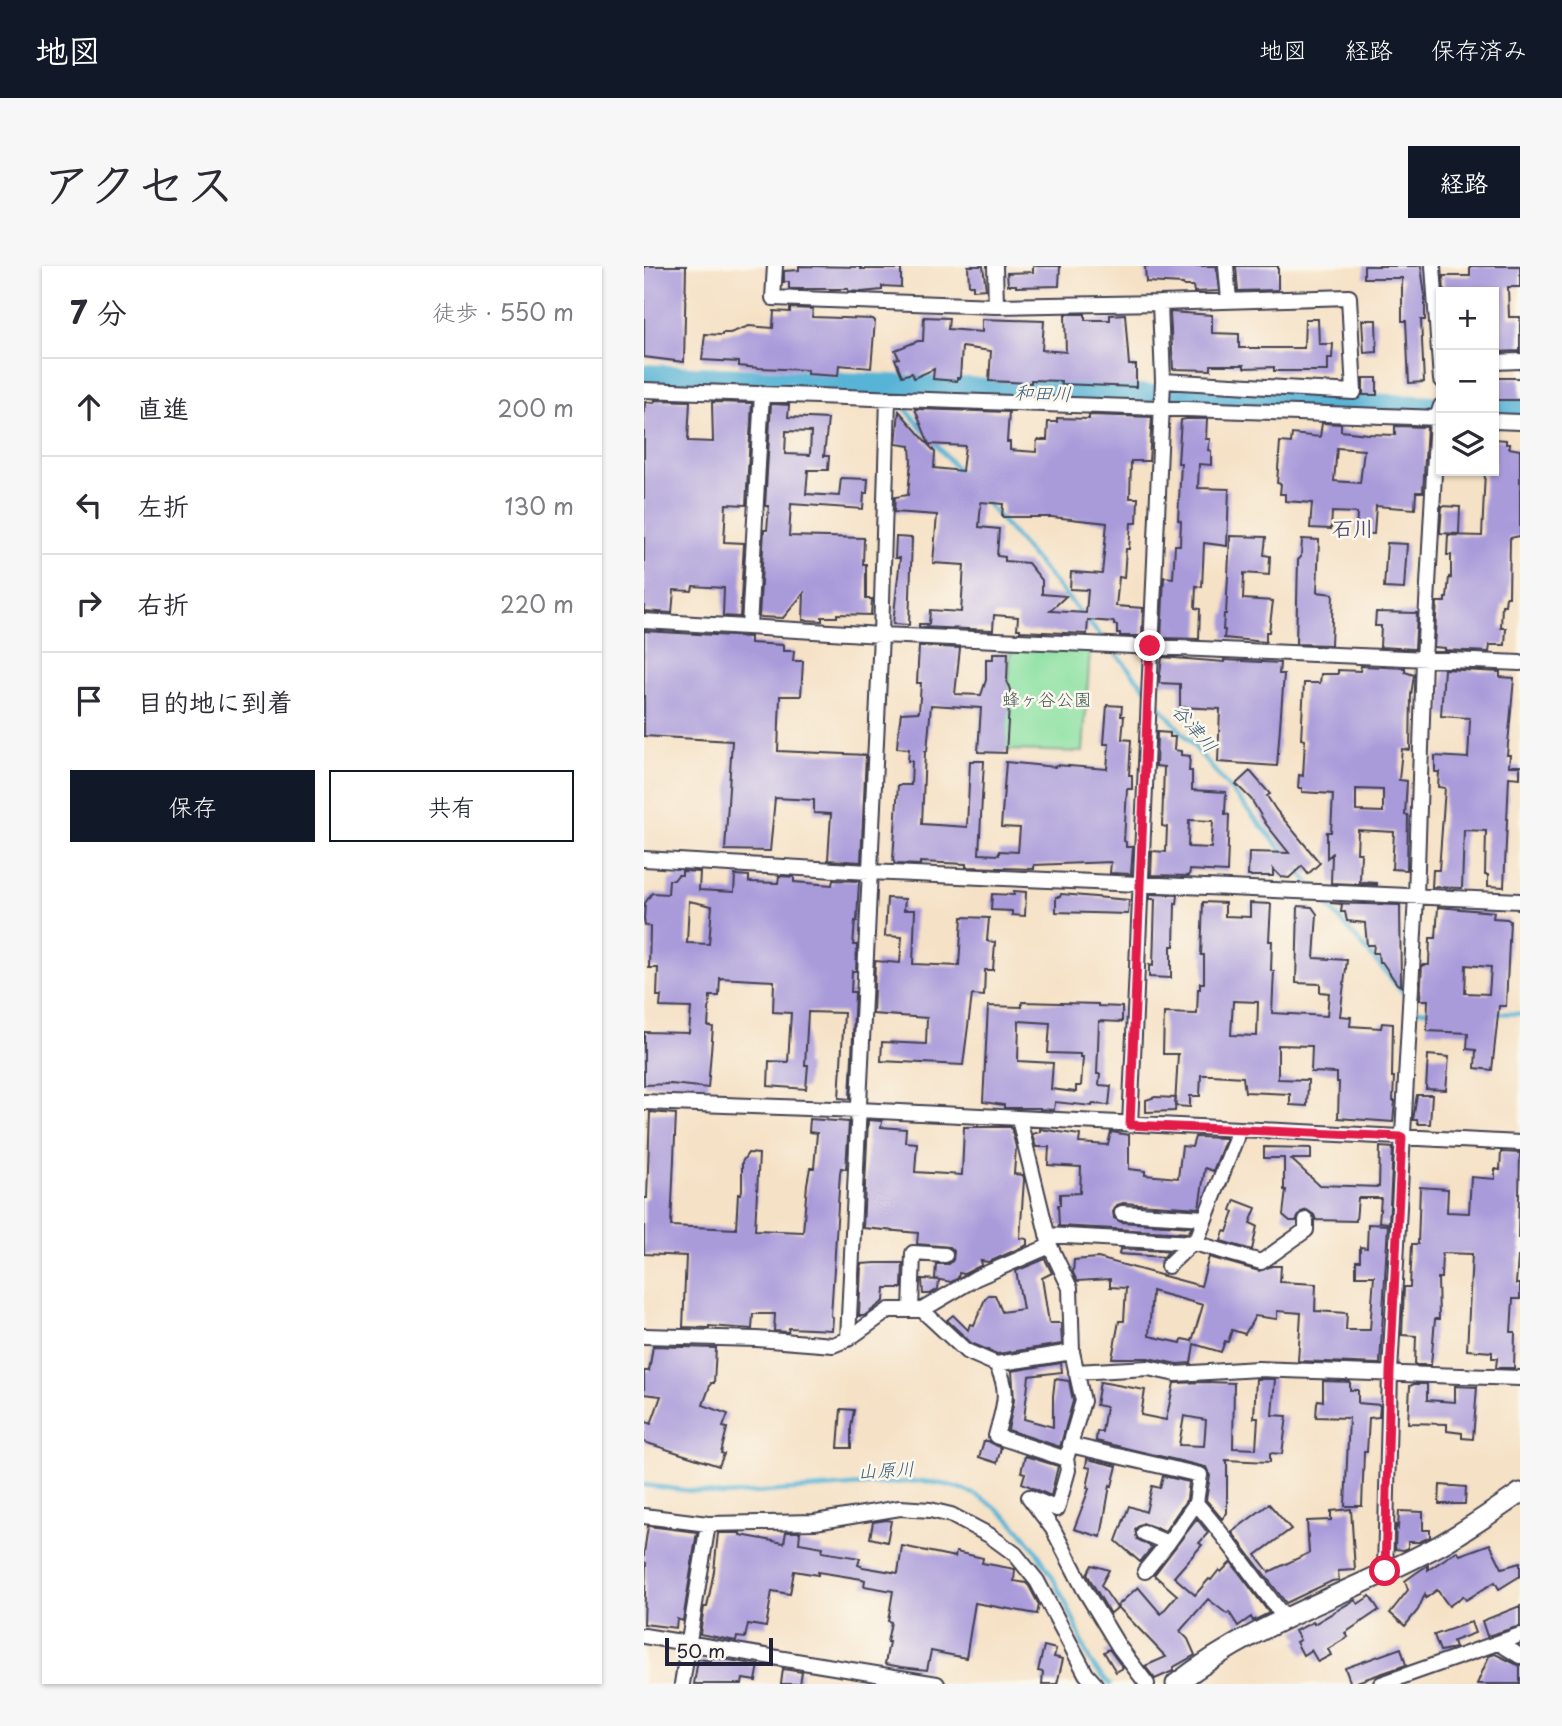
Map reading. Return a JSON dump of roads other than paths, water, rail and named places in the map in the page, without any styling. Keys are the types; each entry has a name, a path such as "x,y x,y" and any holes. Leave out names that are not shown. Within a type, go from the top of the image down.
{"street":[{"path":"775,266 773,298 996,306 1349,297 1354,392 1163,381"},
{"path":"995,266 996,306"},
{"path":"1226,266 1229,300"},
{"path":"1433,266 1440,350"},
{"path":"1130,1125 1163,381 1160,303"},
{"path":"1499,362 1520,361"},
{"path":"644,390 1436,413"},
{"path":"749,627 762,393"},
{"path":"848,1339 881,635 888,398"},
{"path":"1499,421 1520,422"},
{"path":"1385,1571 1390,1372 1416,896 1424,659 1436,474"},
{"path":"644,621 881,635 1520,663"},
{"path":"644,859 869,872 1520,901"},
{"path":"644,1102 1520,1143"},
{"path":"1019,1119 1048,1240 1070,1288 1072,1352 1083,1401 1068,1452 1068,1470 1057,1509 1029,1497 1053,1529 1084,1589 1119,1647 1147,1684"},
{"path":"1168,1266 1194,1243 1236,1138 1236,1129"},
{"path":"1122,1213 1205,1218"},
{"path":"644,1336 757,1339 833,1345 848,1339 889,1310 916,1310 1048,1240 1194,1243 1261,1262 1306,1230 1306,1220"},
{"path":"945,1255 913,1253 916,1310 966,1352 996,1364 1072,1352"},
{"path":"996,1364 1005,1382 1004,1403 996,1436 1068,1452 1200,1475 1196,1503 1145,1571"},
{"path":"1076,1372 1148,1368 1176,1374 1258,1369 1520,1378"},
{"path":"1176,1684 1196,1668 1284,1617 1440,1545 1520,1493"},
{"path":"1196,1503 1226,1537 1245,1568 1284,1617"},
{"path":"644,1516 708,1524 815,1522 900,1508 951,1515 989,1535 1015,1554 1037,1581 1086,1674 1096,1684"},
{"path":"682,1684 708,1524"},
{"path":"1144,1533 1168,1543"},
{"path":"1392,1683 1520,1635"},
{"path":"644,1636 937,1684"},
{"path":"1499,1643 1520,1656"}],"waterway":[{"name":"和田川","path":"644,377 1436,409"},
{"name":"谷津川","path":"885,385 894,396"},
{"name":"谷津川","path":"900,402 926,433"},
{"name":"和田川","path":"1499,411 1520,412"},
{"name":"谷津川","path":"934,442 962,475"},
{"name":"谷津川","path":"984,500 1104,640"},
{"name":"谷津川","path":"1112,649 1145,688"},
{"name":"谷津川","path":"1152,697 1287,856"},
{"name":"谷津川","path":"1295,866 1314,889"},
{"name":"谷津川","path":"1319,895 1407,997"},
{"name":"谷津川","path":"1414,1007 1416,1010 1432,1011"},
{"name":"谷津川","path":"1493,1013 1520,1014"},
{"name":"山原川","path":"644,1485 723,1495 921,1481 964,1490 1001,1512 1030,1543 1064,1600 1089,1659 1110,1684"}],"district":[{"name":"石川","path":"1353,529"}],"park label":[{"name":"蜂ヶ谷公園","path":"1047,700"}]}
